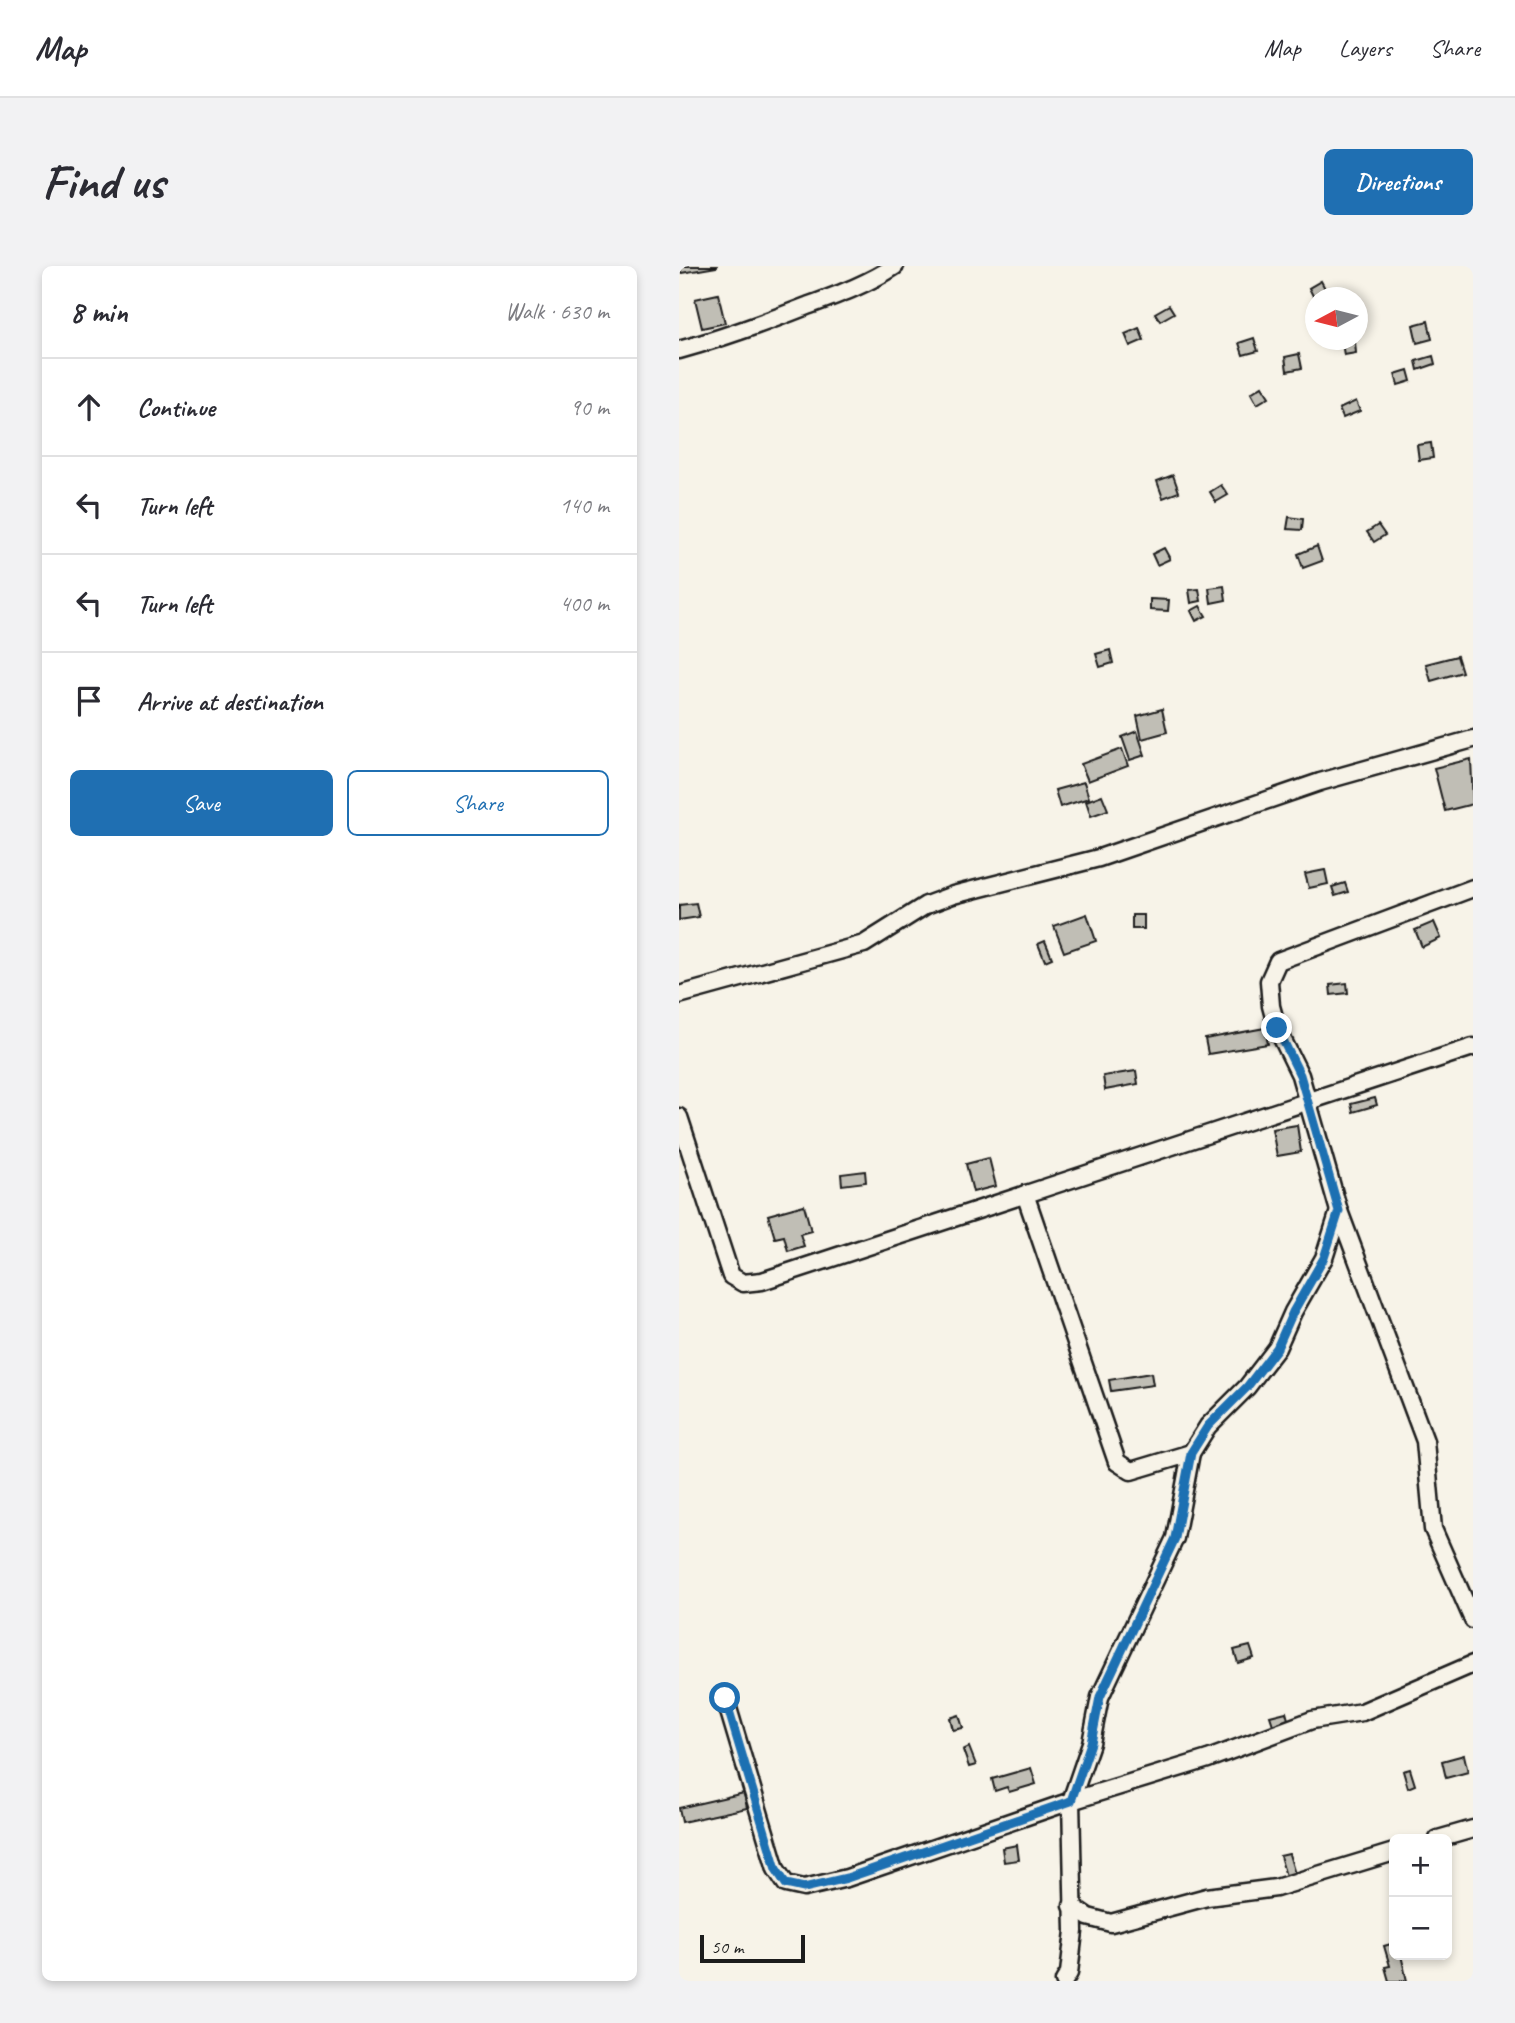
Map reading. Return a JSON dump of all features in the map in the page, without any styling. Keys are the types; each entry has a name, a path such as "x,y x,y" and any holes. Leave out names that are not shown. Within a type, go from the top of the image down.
{"street":[{"path":"679,350 726,337 833,296 880,276 895,266"},
{"path":"679,995 865,944 926,905 953,895 1099,858 1321,782 1473,739"},
{"path":"1473,888 1278,961 1269,981 1271,1006 1308,1100 1339,1211 1425,1441 1433,1529 1473,1620"},
{"path":"679,1116 731,1276 743,1283 762,1281 1473,1047"},
{"path":"1025,1194 1117,1462 1131,1471 1191,1453"},
{"path":"1064,1981 1069,1973 1074,1931 1071,1801 1091,1743 1100,1697 1175,1538 1191,1453 1208,1426 1247,1387 1277,1348 1293,1312 1324,1258 1339,1211"},
{"path":"725,1698 776,1869 786,1884 804,1888 847,1878 1071,1801 1208,1759 1312,1720 1362,1712 1473,1664"},
{"path":"1452,1835 1473,1829"},
{"path":"1072,1906 1088,1917 1111,1923 1207,1897 1276,1888 1389,1854"}],"building":[{"path":"680,266 717,266 717,267 681,273"},
{"path":"1321,281 1324,287 1311,287"},
{"path":"718,294 725,323 702,328 695,299"},
{"path":"1169,305 1174,313 1160,321 1155,313"},
{"path":"1428,321 1432,339 1417,343 1413,325"},
{"path":"1139,328 1144,340 1130,346 1125,334"},
{"path":"1254,338 1258,351 1243,355 1239,343"},
{"path":"1343,350 1356,350 1356,353 1344,355"},
{"path":"1299,354 1302,368 1287,371 1285,357"},
{"path":"1433,356 1435,364 1418,370 1416,361"},
{"path":"1408,370 1411,381 1398,385 1395,374"},
{"path":"1262,386 1269,397 1257,404 1251,393"},
{"path":"1356,401 1360,411 1343,418 1339,409"},
{"path":"1431,443 1433,458 1419,460 1417,445"},
{"path":"1173,475 1179,492 1163,498 1157,481"},
{"path":"1221,485 1228,495 1216,502 1210,492"},
{"path":"1289,517 1303,519 1302,530 1287,529"},
{"path":"1378,525 1385,535 1374,542 1367,532"},
{"path":"1317,546 1322,561 1303,568 1298,554"},
{"path":"1164,548 1170,559 1157,565 1152,554"},
{"path":"1224,586 1226,600 1211,603 1209,588"},
{"path":"1199,589 1201,601 1191,603 1189,590"},
{"path":"1150,599 1169,600 1168,611 1150,610"},
{"path":"1200,606 1206,616 1196,621 1191,611"},
{"path":"1110,650 1113,663 1100,667 1096,654"},
{"path":"1457,656 1462,672 1431,681 1426,664"},
{"path":"1162,709 1167,732 1142,739 1137,716"},
{"path":"1137,731 1145,755 1130,760 1122,737"},
{"path":"1122,749 1128,766 1088,781 1081,764"},
{"path":"1471,759 1473,804 1445,811 1434,768"},
{"path":"1084,782 1089,798 1060,807 1055,790"},
{"path":"1102,795 1108,810 1091,816 1086,801"},
{"path":"1325,870 1328,884 1309,888 1305,874"},
{"path":"1345,883 1348,892 1335,896 1332,887"},
{"path":"696,903 699,917 679,920 679,905"},
{"path":"1087,914 1096,941 1064,952 1054,926"},
{"path":"1132,915 1144,915 1144,929 1132,929"},
{"path":"1434,922 1441,938 1422,947 1415,930"},
{"path":"1045,941 1052,958 1045,961 1038,944"},
{"path":"1347,983 1348,993 1331,995 1330,985"},
{"path":"1265,1028 1268,1044 1208,1054 1205,1039"},
{"path":"1136,1071 1138,1084 1105,1090 1103,1076"},
{"path":"1375,1098 1377,1105 1353,1112 1351,1104"},
{"path":"1297,1125 1301,1152 1277,1156 1272,1129"},
{"path":"989,1158 996,1186 973,1192 966,1164"},
{"path":"865,1171 866,1182 842,1185 841,1174"},
{"path":"804,1205 811,1231 800,1234 804,1246 788,1251 784,1236 775,1238 768,1215"},
{"path":"1151,1373 1153,1385 1111,1391 1109,1380"},
{"path":"1250,1646 1254,1658 1238,1663 1234,1650"},
{"path":"1286,1712 1289,1723 1274,1728 1270,1716"},
{"path":"959,1715 963,1728 953,1730 950,1718"},
{"path":"969,1747 976,1765 969,1767 963,1750"},
{"path":"1464,1755 1468,1772 1446,1778 1442,1761"},
{"path":"1031,1768 1036,1784 1009,1792 1007,1787 995,1791 992,1779"},
{"path":"1410,1769 1415,1785 1408,1788 1403,1771"},
{"path":"744,1793 747,1808 682,1822 679,1808"},
{"path":"1017,1845 1019,1860 1004,1862 1002,1848"},
{"path":"1289,1854 1295,1874 1286,1876 1280,1856"},
{"path":"1389,1944 1389,1960 1402,1960 1407,1981 1389,1981 1385,1967 1390,1966 1384,1946"}],"route":[{"path":"725,1698 776,1869 786,1884 804,1888 847,1878 1071,1801 1091,1743 1100,1697 1175,1538 1191,1453 1208,1426 1247,1387 1277,1348 1293,1312 1324,1258 1339,1211 1300,1075 1277,1028"}]}
